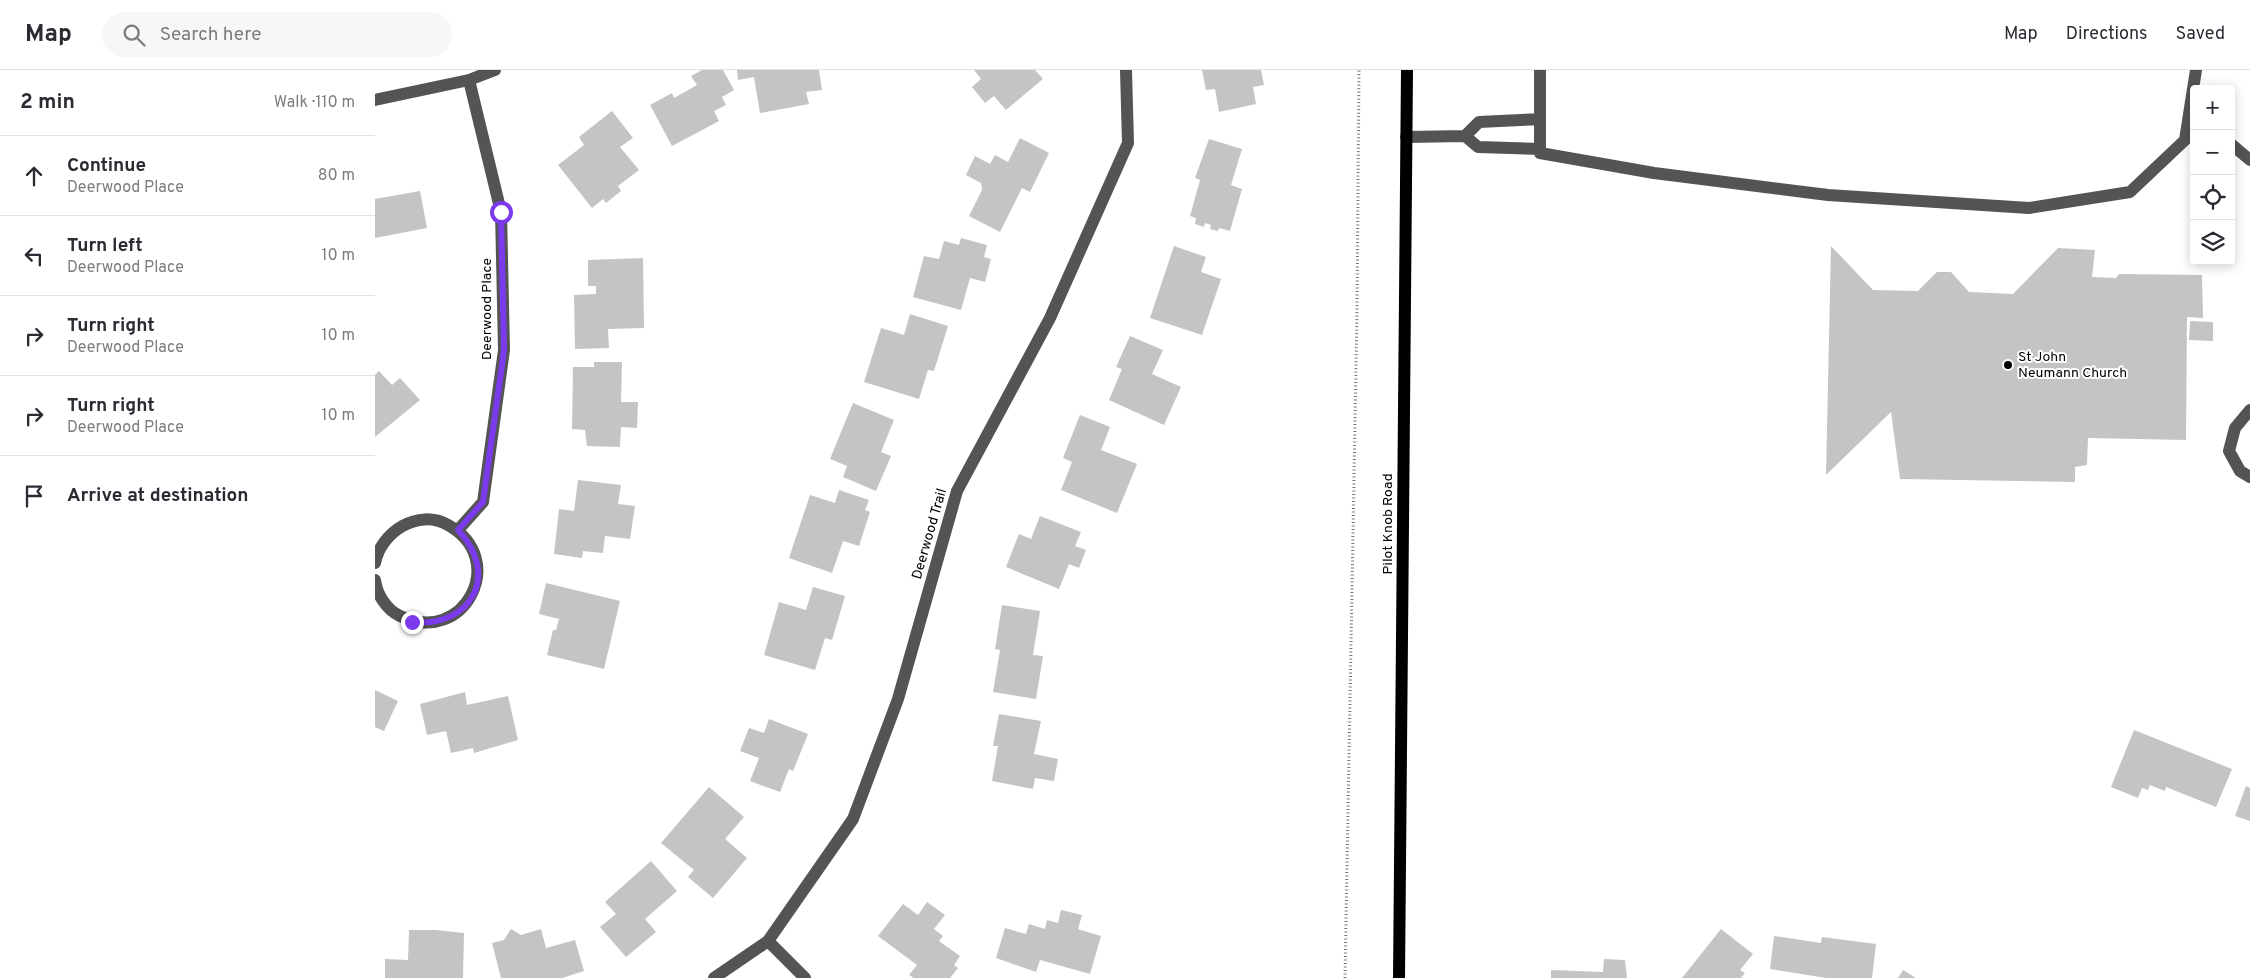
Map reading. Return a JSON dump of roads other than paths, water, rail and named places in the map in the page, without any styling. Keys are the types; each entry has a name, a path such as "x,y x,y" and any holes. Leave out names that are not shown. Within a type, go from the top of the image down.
{"main road":[{"name":"Pilot Knob Road","path":"1399,978 1407,70"}],"street":[{"path":"375,100 469,80 495,70"},
{"name":"Deerwood Trail","path":"714,978 768,941 853,819 898,699 957,491 1050,318 1128,143 1126,70"},
{"path":"1540,70 1540,153 1654,173 1827,195 2029,208 2130,192 2185,140 2190,128"},
{"path":"2195,85 2196,70"},
{"name":"Deerwood Place","path":"458,530 483,502 504,350 501,212 469,80"},
{"path":"1465,136 1479,122 1540,119"},
{"path":"1406,137 1465,136 1478,147 1540,149"},
{"path":"2235,147 2250,160"},
{"path":"2250,410 2235,428 2229,451 2240,471 2250,477"},
{"path":"375,563 384,540 396,529 411,522 427,520 443,522 458,530 470,543 477,560 478,578 473,594 462,609 447,619 430,624 412,622 396,614 383,601 375,580"},
{"path":"768,941 805,978"}],"place":[{"name":"St John Neumann Church","path":"2008,365"}]}
